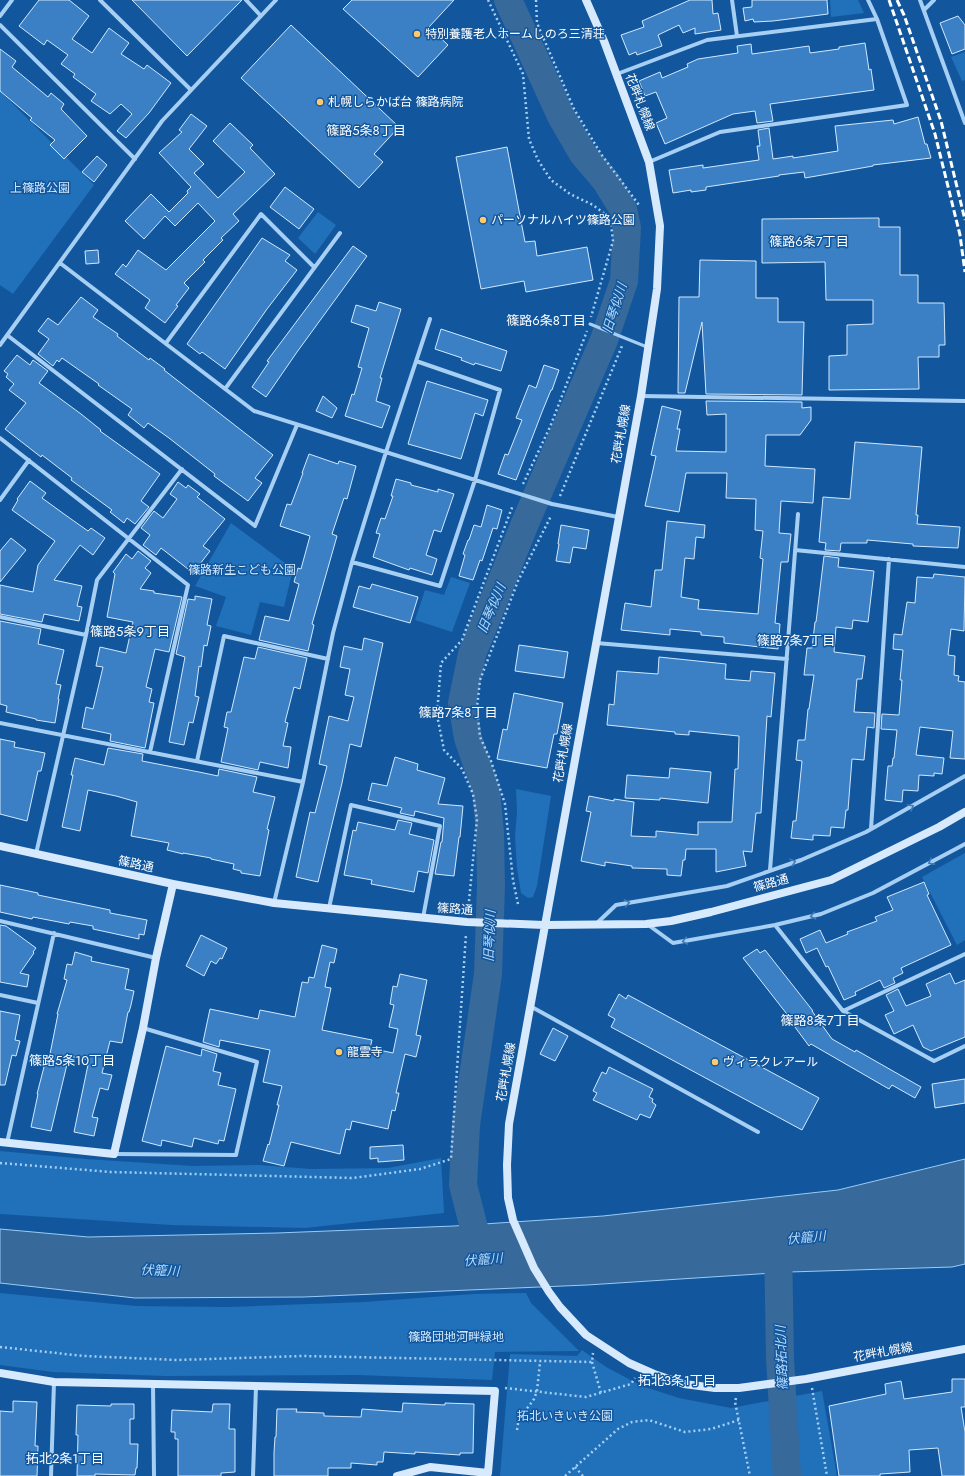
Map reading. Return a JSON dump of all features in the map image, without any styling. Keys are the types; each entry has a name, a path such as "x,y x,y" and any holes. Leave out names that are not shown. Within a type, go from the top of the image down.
{"main road":[{"name":"花畔札幌線","path":"586,0 604,41 650,162 660,226 657,289 640,396 509,1124 507,1166 508,1198 513,1220 534,1268 549,1292 560,1307 586,1335 629,1363 654,1374 684,1384 715,1388 739,1388 806,1379 965,1349"},
{"name":"篠路通","path":"0,846 173,884 274,903 469,922 544,925 646,924 671,921 711,912 831,880 939,827 965,812"},
{"path":"4,1143 114,1154 143,1028 156,958 173,884"},
{"path":"0,1373 54,1382 495,1391 488,1473 430,1467 397,1476"}],"street":[{"path":"0,16 12,0"},
{"path":"100,0 191,90"},
{"path":"246,0 261,16"},
{"path":"0,345 162,121 276,0"},
{"path":"732,0 737,36"},
{"path":"650,162 720,132 907,105 877,19 868,0"},
{"path":"920,0 964,116 965,123"},
{"path":"924,10 934,0"},
{"path":"616,75 708,40 877,19"},
{"path":"0,25 135,159"},
{"path":"166,344 261,214 314,267"},
{"path":"225,389 340,233"},
{"path":"60,262 254,411 524,496 552,504 618,517"},
{"path":"274,903 302,782 333,633 352,562 386,452 430,319"},
{"path":"7,335 255,526 297,425"},
{"path":"352,562 440,586 474,480 500,390 416,361"},
{"path":"640,396 965,401"},
{"path":"0,438 188,585 150,752"},
{"path":"0,500 29,460"},
{"path":"36,854 86,635 97,580 182,469"},
{"path":"770,870 798,514"},
{"path":"795,550 965,567"},
{"path":"871,829 889,559"},
{"path":"0,617 86,635"},
{"path":"197,761 224,636 328,658"},
{"path":"595,643 787,659"},
{"path":"0,723 302,782"},
{"path":"596,925 616,905 727,886 802,860 871,829 965,776"},
{"path":"329,909 351,805 440,826 423,918"},
{"path":"646,924 673,943 775,925 821,914 873,893 965,844"},
{"path":"0,921 156,958"},
{"path":"775,925 843,1011 934,1061 965,1046"},
{"path":"4,1143 54,933"},
{"path":"843,1011 965,954"},
{"path":"0,995 38,1003"},
{"path":"530,1006 758,1132"},
{"path":"114,1154 236,1155 257,1062 143,1028"},
{"path":"51,1476 54,1382"},
{"path":"153,1384 154,1476"},
{"path":"253,1476 256,1386"}],"lane":[{"path":"590,324 648,347"}],"path":[{"path":"488,0 523,74 529,139 538,160 551,180 570,194 593,205 605,214 611,224 613,241 590,324 550,427 522,484"},
{"path":"536,0 537,23 574,110 601,154 639,205"},
{"path":"560,496 626,338"},
{"path":"0,1163 111,1172 353,1178 420,1169 451,1159 477,819 473,794 462,769 444,750 437,715 441,663 462,640 513,506"},
{"path":"518,904 512,873 506,804 491,761 480,737 476,708 480,680 518,582 551,516"},
{"path":"0,1347 84,1356 177,1360 302,1356 592,1362"},
{"path":"593,1353 592,1362 601,1393"},
{"path":"517,1430 519,1417 529,1406 537,1391 540,1362"},
{"path":"504,1388 586,1397 631,1384 635,1378"},
{"path":"739,1388 735,1402 750,1476"},
{"path":"812,1388 827,1476"},
{"path":"565,1476 618,1429 632,1422 648,1420 685,1432 711,1429 738,1420"},
{"path":"575,1467 583,1476"}],"green space":[{"path":"830,0 858,0 864,13 831,17"},
{"path":"965,52 965,80 962,81 951,57"},
{"name":"上篠路公園","path":"0,91 94,185 13,294 0,285"},
{"path":"318,212 336,225 315,254 298,238"},
{"name":"篠路新生こども公園","path":"231,523 293,569 284,607 260,602 251,635 216,626 226,597 195,586"},
{"path":"451,577 470,583 452,632 415,620 425,590 444,595"},
{"path":"516,789 551,796 537,886 533,897 528,898 521,893 517,868 515,837 517,812"},
{"path":"965,853 965,940 957,945 922,877"},
{"path":"0,1151 86,1159 193,1166 259,1165 311,1169 388,1168 441,1158 444,1213 305,1228 171,1225 0,1214"},
{"name":"篠路団地河畔緑地","path":"0,1293 136,1306 228,1307 364,1302 473,1294 526,1293 531,1303 579,1351 495,1352 492,1380 357,1375 165,1376 53,1372 0,1365"},
{"name":"拓北いきいき公園","path":"582,1350 606,1367 642,1386 679,1398 731,1408 822,1391 837,1476 500,1476 510,1354 577,1356"}],"water":[{"name":"伏籠川","path":"965,1159 965,1264 952,1267 789,1272 587,1285 304,1297 135,1298 0,1283 0,1229 88,1237 277,1233 454,1226 603,1216 838,1190"}],"building":[{"path":"39,0 69,0 89,16 72,39 92,53 109,28 129,43 121,54 144,69 147,65 171,83 149,113 126,138 117,131 132,114 121,104 110,114 91,101 96,94 73,77 75,74 61,64 68,55 47,40 44,45 19,26"},
{"path":"132,0 242,0 187,56"},
{"name":"特別養護老人ホームしのろ三清荘","path":"352,0 454,0 429,27 448,45 418,77 343,9"},
{"path":"690,0 712,0 713,14 718,13 721,30 695,34 695,28 683,33 679,25 658,35 662,46 637,55 636,52 629,55 621,35 644,27 642,21"},
{"path":"752,0 827,0 828,14 773,21 754,22 753,19 745,21 743,8 752,7"},
{"path":"958,16 965,25 965,49 952,54 940,23"},
{"name":"札幌しらかば台 篠路病院","path":"291,25 399,127 374,154 383,162 359,188 241,78"},
{"path":"865,43 874,90 770,104 773,121 757,123 755,111 733,114 665,144 656,123 667,118 656,92 645,96 639,81 660,72 662,78 688,67 687,64 698,59 738,53 737,46 751,44 752,54 809,46 810,53 839,49 839,47"},
{"path":"0,49 16,61 12,67 48,97 51,93 64,104 61,109 87,136 64,159 50,145 55,140 30,120 32,118 0,91"},
{"path":"191,114 207,126 189,149 204,164 194,173 218,198 245,172 213,141 230,123 253,145 250,148 275,174 233,214 239,221 221,238 223,240 203,260 205,262 184,283 189,288 165,323 145,308 150,300 115,274 123,264 126,267 138,250 166,270 215,221 198,203 175,226 165,216 144,239 125,221 151,194 169,212 188,193 187,191 191,187 159,153 182,132 179,130"},
{"path":"918,117 925,144 927,144 931,158 873,165 805,178 804,172 779,175 706,187 706,190 691,192 691,190 673,193 669,170 703,165 703,168 759,160 757,146 760,146 758,130 769,128 773,159 793,156 793,158 838,151 835,126 893,120 894,124"},
{"path":"507,147 525,242 535,241 537,256 587,247 593,280 526,292 524,281 481,289 456,157"},
{"path":"97,156 107,165 94,182 82,172"},
{"path":"285,187 314,209 299,229 270,207"},
{"path":"879,218 879,227 900,227 900,275 918,275 918,303 944,303 945,345 939,345 939,357 918,357 919,389 829,390 829,356 847,355 847,325 873,324 873,300 826,300 825,262 762,263 762,219"},
{"path":"262,238 290,255 285,261 297,270 267,309 225,369 202,352 200,354 187,344"},
{"path":"353,246 367,256 266,397 252,387 269,362 267,361"},
{"path":"98,250 99,263 86,264 85,251"},
{"path":"700,260 756,261 756,298 778,298 778,322 804,322 802,395 706,394 702,322 685,393 678,393 679,297 699,297"},
{"path":"81,297 98,310 93,317 118,334 117,336 149,360 150,358 165,369 164,370 273,455 255,478 262,483 248,501 148,423 144,428 128,415 132,409 62,358 59,362 57,360 53,366 38,354 49,339 38,331 48,318 58,325"},
{"path":"379,302 401,309 380,378 382,378 376,401 390,406 382,428 345,416 352,394 354,395 362,368 358,367 369,328 351,322 356,305 376,311"},
{"path":"441,329 507,351 501,371 475,363 474,365 461,360 462,358 435,349"},
{"path":"17,355 30,365 33,360 48,371 39,383 81,414 101,430 100,431 160,474 141,501 149,507 135,524 127,518 124,523 110,512 112,510 71,480 72,478 42,455 41,457 5,429 26,403 9,390 14,384 6,377 8,374 4,371"},
{"path":"544,365 559,370 516,480 498,474 505,454 508,455 522,420 516,418 529,385 536,388"},
{"path":"427,381 488,400 483,416 475,413 461,459 408,444"},
{"path":"323,396 337,408 332,418 316,411"},
{"path":"706,401 802,402 802,408 811,407 811,420 800,435 766,435 765,466 815,469 813,503 781,501 779,533 791,534 788,562 781,562 775,623 780,624 778,649 724,643 724,637 701,635 701,632 670,629 670,635 621,630 625,603 651,607 655,570 662,570 667,521 705,525 704,538 696,537 694,559 685,558 681,597 699,600 698,609 758,614 763,559 760,558 763,531 755,530 756,499 726,498 727,473 686,473 679,512 645,506 656,456 651,455 662,406 681,411 677,429 680,429 676,451 726,452 726,414 707,415"},
{"path":"855,442 922,447 916,515 918,515 917,524 960,527 958,548 913,546 913,544 867,540 867,543 841,543 840,551 825,550 826,543 819,542 823,497 850,499"},
{"path":"309,454 338,464 339,461 356,466 347,499 344,498 332,534 337,536 312,624 314,625 308,651 259,640 265,616 289,621 299,584 294,582 298,568 301,569 310,536 280,526 287,504 291,505"},
{"path":"396,479 411,483 411,485 438,492 438,489 454,494 441,532 434,530 426,555 437,559 432,575 410,568 409,570 373,557 380,534 376,533 381,518 385,519 393,496 391,496"},
{"path":"30,481 46,493 42,498 88,531 91,528 105,538 93,555 80,545 54,580 82,586 77,606 82,607 79,621 44,614 42,622 0,614 0,585 33,592 38,565 55,541 12,510 18,500 17,499"},
{"path":"178,482 186,488 188,485 200,494 197,497 225,519 203,546 210,551 193,573 161,548 156,555 143,545 150,535 141,528 154,511 163,518 177,499 170,494"},
{"path":"487,505 502,510 497,529 493,528 482,561 480,560 473,580 459,576 465,555 463,554 468,540 474,525 481,527"},
{"path":"561,525 589,530 586,549 573,547 570,563 556,561"},
{"path":"11,538 26,550 0,582 0,551"},
{"path":"138,551 151,561 145,568 151,573 140,589 154,591 154,593 182,597 169,652 155,649 146,687 152,689 149,702 154,703 145,748 110,741 111,734 82,728 86,707 93,709 103,667 96,666 100,647 126,653 133,622 107,617 115,574 113,572 126,554 132,559"},
{"path":"824,556 839,558 838,567 874,571 868,622 853,620 852,629 836,627 834,652 865,656 862,679 857,679 854,712 875,713 874,728 867,727 864,760 852,759 848,810 846,810 844,828 831,827 830,836 813,835 813,840 791,838 793,821 796,821 802,761 796,760 798,740 805,740 808,709 814,675 804,675 807,648 812,648"},
{"path":"934,574 965,577 964,631 951,629 948,655 955,656 954,675 959,676 958,681 965,682 965,759 950,758 953,731 920,727 916,755 944,758 942,774 934,773 934,776 919,775 918,791 903,790 902,802 885,800 888,766 892,766 894,758 897,730 881,729 882,714 899,715 902,680 900,680 903,650 893,649 894,634 902,635 907,602 915,603 917,577 933,578"},
{"path":"372,584 418,597 410,623 353,607 359,586 370,589"},
{"path":"195,596 212,599 207,625 211,626 207,646 204,645 201,667 199,666 195,696 199,697 193,723 189,722 184,745 169,742 185,657 176,654 188,599 195,600"},
{"path":"0,621 41,629 38,644 64,650 56,684 61,685 55,723 36,720 6,712 7,706 0,704"},
{"path":"364,638 383,643 361,747 350,744 318,882 296,877 310,812 315,813 327,766 319,764 329,716 348,721 354,697 345,695 350,669 340,667 344,646 362,650"},
{"path":"519,645 568,652 564,678 515,671"},
{"path":"258,647 307,658 300,689 294,687 285,722 288,723 283,746 291,747 288,768 260,762 258,770 221,762 228,728 224,727 227,712 231,712 244,657 255,659"},
{"path":"659,657 726,664 725,679 750,681 751,671 775,673 771,717 767,716 761,813 756,813 752,852 743,851 746,866 716,872 716,849 686,849 681,876 667,875 667,869 632,868 632,866 605,862 605,866 581,861 591,812 586,811 589,796 614,801 614,799 634,802 631,836 656,837 656,831 698,835 698,822 732,822 735,769 738,769 739,736 689,731 689,735 675,734 675,732 607,725 609,704 614,705 617,671 658,674"},
{"path":"514,693 563,703 557,734 554,734 547,768 497,759 503,729 507,730"},
{"path":"0,739 15,742 14,747 45,753 41,771 38,771 27,821 0,814"},
{"path":"108,748 143,754 142,761 218,776 219,769 257,777 253,792 275,797 267,829 269,830 260,876 241,873 241,871 233,869 234,864 167,850 169,843 131,836 137,802 116,796 88,790 80,831 62,827 75,758 104,765"},
{"path":"395,757 418,764 417,770 445,778 438,804 463,806 454,876 435,874 442,842 444,818 415,811 414,816 400,813 402,808 368,800 372,783 387,786"},
{"path":"670,768 711,772 708,803 660,798 660,800 625,798 627,775 669,778"},
{"path":"398,820 412,823 409,834 434,840 428,873 418,871 414,892 371,884 372,880 344,875 353,830 356,831 358,822 395,830"},
{"path":"924,882 929,894 927,895 951,945 901,968 903,973 893,978 895,983 884,988 880,980 855,992 856,995 844,1000 828,966 826,967 817,948 806,953 800,939 820,930 826,943 848,934 847,932 877,921 875,917 893,910 887,897"},
{"path":"0,885 38,893 38,895 110,910 110,913 147,920 144,935 139,934 139,939 93,929 93,926 70,922 69,924 33,917 32,919 0,912"},
{"path":"0,925 6,926 36,948 20,973 29,975 27,987 0,982"},
{"path":"201,935 227,948 222,959 220,958 216,964 211,961 204,976 186,966"},
{"path":"322,945 337,949 334,963 330,962 325,987 331,988 322,1030 372,1040 370,1048 393,1053 398,1029 389,1027 394,1005 390,1004 393,986 397,987 400,974 427,980 416,1035 421,1036 416,1057 405,1054 396,1093 399,1093 395,1111 392,1110 388,1129 352,1121 350,1130 346,1129 340,1154 291,1142 284,1166 263,1161 268,1144 269,1145 282,1086 263,1082 270,1050 220,1040 219,1047 203,1042 210,1009 258,1019 260,1010 295,1017 302,982 308,983 309,977 314,978"},
{"path":"757,949 760,953 765,950 813,1011 832,1039 855,1052 856,1050 921,1087 915,1098 892,1085 889,1089 811,1044 809,1046 789,1019 790,1018 743,958"},
{"path":"75,952 92,957 91,961 129,969 125,989 134,991 122,1043 110,1041 102,1073 112,1075 108,1090 100,1088 92,1117 98,1118 94,1136 74,1132 89,1060 69,1056 51,1131 31,1127 37,1094 45,1063 48,1064 57,1014 67,980 64,979 67,964 72,965"},
{"path":"950,973 955,984 965,980 965,1037 931,1051 923,1047 913,1025 894,1034 885,1015 894,1011 886,995 898,989 906,1006 931,996 926,984"},
{"name":"ヴィラクレアール","path":"619,994 626,999 628,995 819,1098 802,1130 611,1027 615,1019 608,1015"},
{"path":"0,1011 20,1015 15,1040 20,1041 16,1056 12,1055 5,1085 0,1085"},
{"path":"553,1028 568,1036 555,1061 540,1054"},
{"path":"166,1046 201,1056 202,1049 217,1054 213,1071 221,1073 218,1085 236,1089 224,1141 219,1140 218,1144 194,1138 192,1147 162,1140 161,1146 142,1141"},
{"path":"609,1067 653,1089 649,1097 653,1099 652,1102 656,1105 650,1118 640,1114 637,1120 593,1100 597,1093 593,1091 602,1072 606,1074"},
{"path":"965,1079 965,1103 935,1108 932,1084"},
{"path":"403,1145 404,1160 378,1162 378,1158 370,1159 370,1147"},
{"path":"952,1379 965,1379 965,1407 961,1407 965,1432 965,1476 942,1476 938,1448 909,1450 910,1472 880,1474 880,1476 839,1476 829,1406 886,1394 885,1384 901,1381 904,1399 952,1392"},
{"path":"13,1401 37,1402 35,1446 38,1446 37,1476 0,1476 0,1411 13,1412"},
{"path":"403,1403 445,1405 445,1403 474,1404 473,1453 460,1453 460,1455 415,1452 415,1454 384,1452 383,1462 377,1462 377,1465 351,1463 351,1468 328,1468 328,1476 274,1476 277,1409 297,1409 296,1412 324,1413 324,1416 361,1417 362,1409 402,1412"},
{"path":"111,1404 134,1404 134,1419 130,1419 130,1444 138,1444 137,1468 135,1475 95,1474 95,1476 77,1476 77,1405 111,1406"},
{"path":"213,1404 230,1404 229,1429 235,1429 235,1472 221,1473 221,1476 178,1476 178,1439 175,1439 175,1432 171,1432 172,1410 212,1412"}],"waterway":[{"name":"旧琴似川","path":"488,1259 474,1228 463,1185 466,1125 488,974 491,886 490,833 486,790 468,738 462,703 472,654 526,521 604,340 624,281 627,228 623,209 606,181 583,154 561,116 508,0"},
{"name":"篠路拓北川","path":"778,1240 780,1359 787,1476"}],"railway":[{"path":"889,0 935,134 960,235 965,272"},
{"path":"897,0 904,15 941,121 965,220"}],"place":[{"name":"特別養護老人ホームしのろ三清荘","path":"417,34"},
{"name":"札幌しらかば台 篠路病院","path":"320,102"},
{"name":"パーソナルハイツ篠路公園","path":"483,220"},
{"name":"龍雲寺","path":"339,1052"},
{"name":"ヴィラクレアール","path":"715,1062"}],"district":[{"name":"篠路5条8丁目","path":"366,130"},
{"name":"篠路6条7丁目","path":"809,241"},
{"name":"篠路6条8丁目","path":"546,320"},
{"name":"篠路5条9丁目","path":"130,631"},
{"name":"篠路7条7丁目","path":"796,640"},
{"name":"篠路7条8丁目","path":"458,712"},
{"name":"篠路8条7丁目","path":"820,1020"},
{"name":"篠路5条10丁目","path":"72,1060"},
{"name":"拓北3条1丁目","path":"677,1380"},
{"name":"拓北2条1丁目","path":"65,1458"}]}
